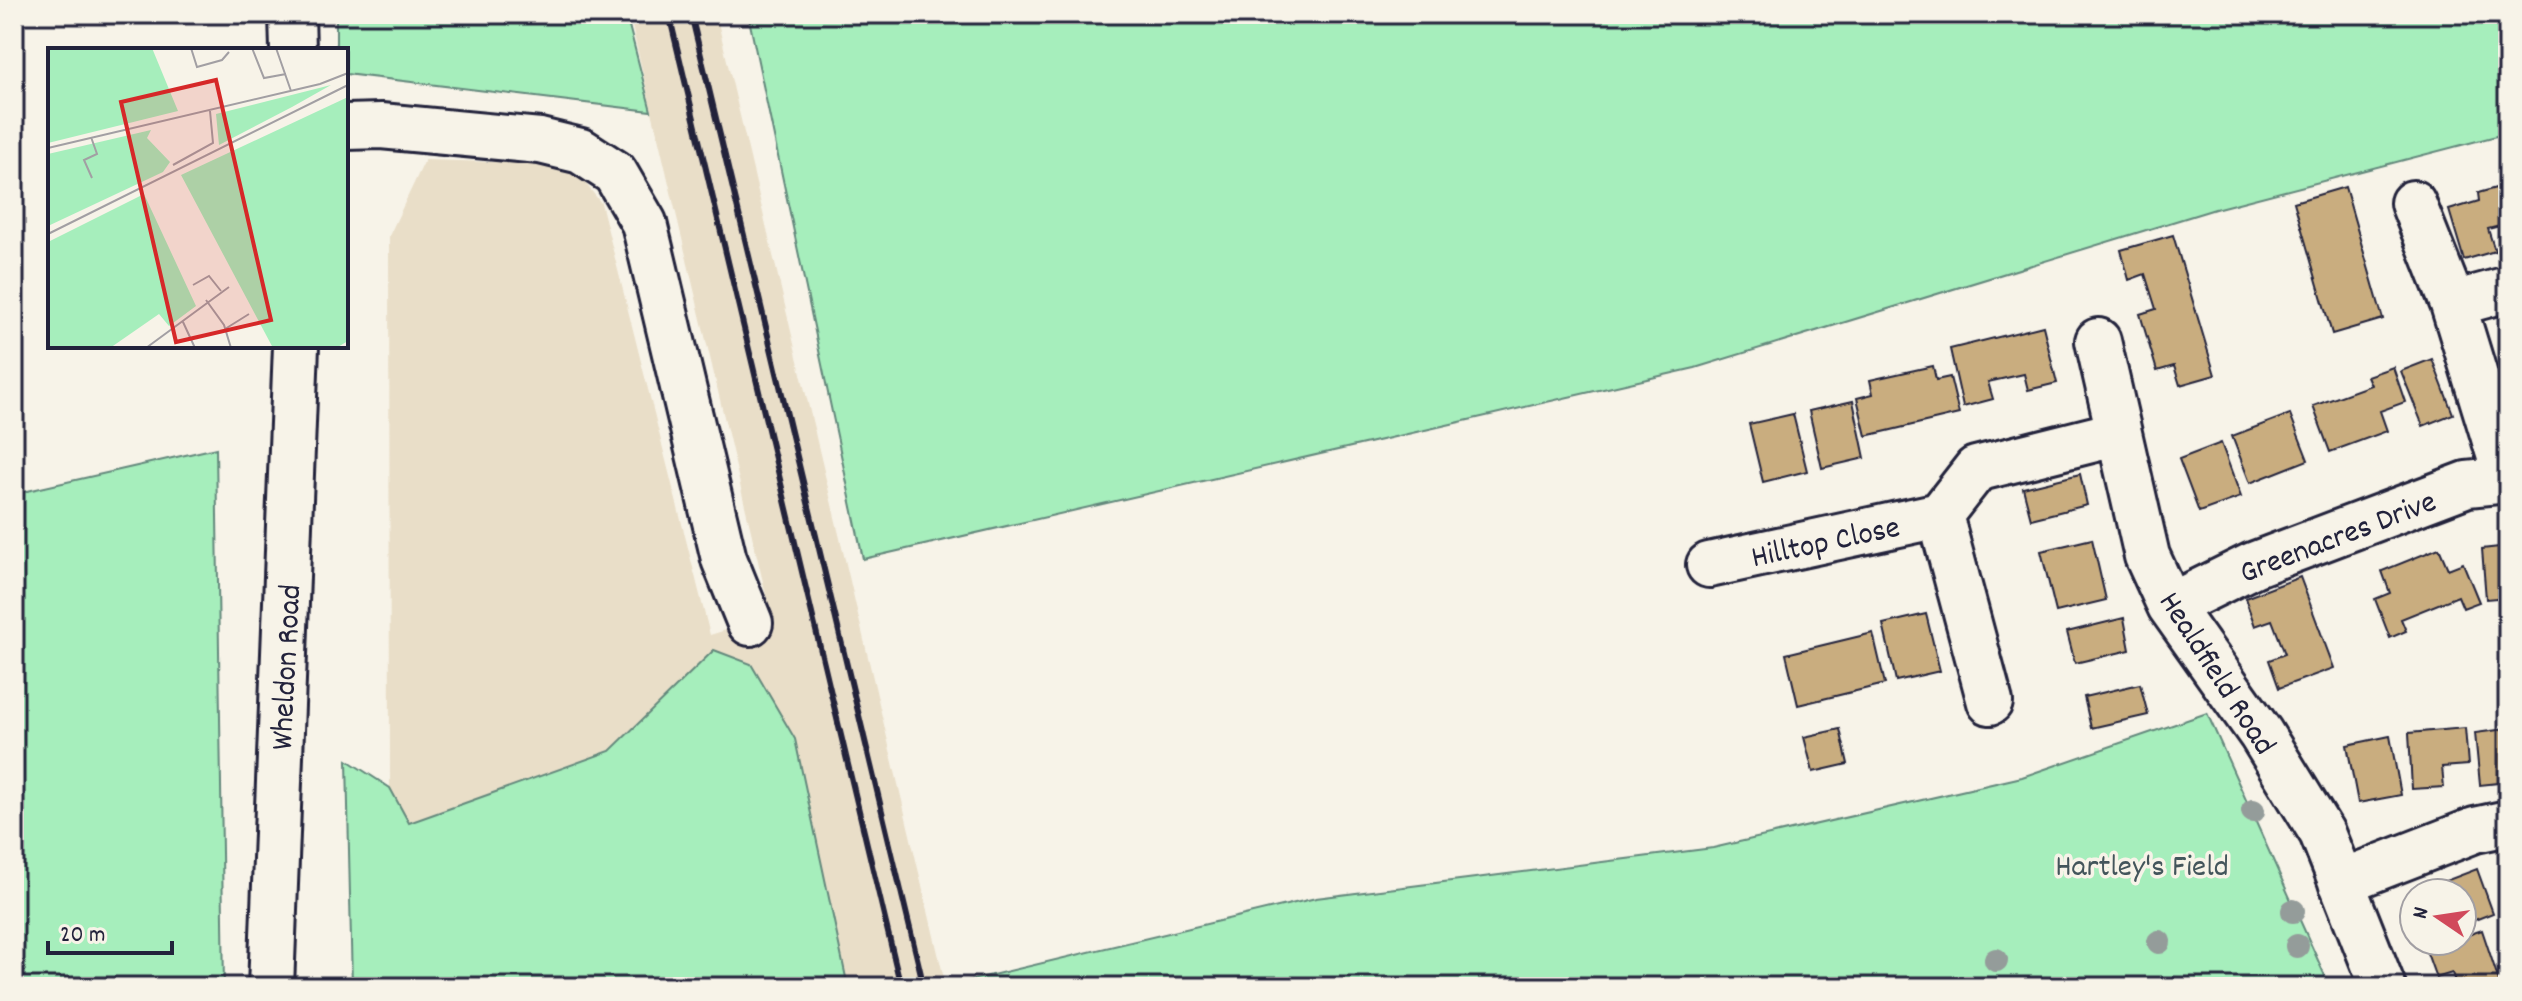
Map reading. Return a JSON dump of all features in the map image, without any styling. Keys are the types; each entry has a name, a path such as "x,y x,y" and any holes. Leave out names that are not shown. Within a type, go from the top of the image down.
{"street":[{"path":"292,14 293,48"},
{"path":"348,127 381,126 540,141 581,151 615,173 644,223 660,366 724,559 750,623"},
{"path":"2413,203 2453,304 2508,480"},
{"path":"2453,304 2508,289"},
{"name":"Healdfield Road","path":"2098,341 2147,556 2170,606 2268,746 2322,833 2383,987"},
{"name":"Wheldon Road","path":"271,987 296,348"},
{"name":"Hilltop Close","path":"1709,565 1940,515 1976,469 2119,433"},
{"name":"Greenacres Drive","path":"2170,606 2253,565 2467,484 2508,480"},
{"name":"Hilltop Close","path":"1940,515 1990,702"},
{"path":"2341,882 2475,830 2508,823"}],"shaded area":[{"path":"629,14 716,14 946,987 443,987 408,823 390,788 389,236 425,160 557,164 582,179 601,203 710,635 771,616"}],"green space":[{"path":"336,14 626,14 651,111 348,74 348,48 336,48"},
{"path":"748,14 2508,14 2508,133 2215,209 1695,368 863,559"},
{"path":"216,448 224,987 14,987 14,494"},
{"path":"714,650 751,664 795,739 848,987 352,987 347,760 390,788 409,823 610,751"},
{"name":"Hartley's Field","path":"2207,713 2330,987 969,987 967,981 1316,898 1713,848 2022,777"}],"building":[{"path":"14,14 22,14 23,32 14,56"},
{"path":"2503,186 2508,202 2508,224 2488,229 2495,251 2464,260 2449,210 2479,201 2478,193"},
{"path":"2345,187 2383,319 2332,334 2294,202"},
{"path":"2173,235 2215,375 2180,385 2174,366 2157,371 2140,314 2156,309 2145,274 2129,280 2121,250"},
{"path":"2043,326 2057,383 2028,390 2024,374 1988,382 1993,399 1963,407 1950,349"},
{"path":"2432,359 2453,414 2423,426 2401,371"},
{"path":"1933,366 1936,380 1950,377 1959,414 1866,436 1857,398 1873,394 1870,380"},
{"path":"2393,367 2405,402 2380,411 2387,431 2330,452 2313,406 2371,385 2367,376"},
{"path":"1853,401 1865,458 1822,468 1809,411"},
{"path":"1793,414 1807,471 1763,482 1749,424"},
{"path":"2290,414 2308,460 2250,483 2232,436"},
{"path":"2221,443 2241,497 2199,512 2179,459"},
{"path":"2080,474 2087,505 2031,519 2023,488"},
{"path":"2092,539 2106,600 2056,612 2041,551"},
{"path":"2508,546 2508,597 2486,599 2482,549"},
{"path":"2439,548 2448,569 2463,563 2479,602 2463,608 2458,596 2401,619 2406,631 2390,638 2375,599 2390,593 2382,571"},
{"path":"2300,577 2334,668 2279,688 2269,660 2285,654 2272,620 2255,626 2245,598"},
{"path":"1926,614 1940,671 1896,681 1883,624"},
{"path":"2124,618 2130,650 2075,663 2067,632"},
{"path":"1873,633 1885,684 1798,705 1786,654"},
{"path":"2140,684 2148,715 2091,728 2084,697"},
{"path":"2465,728 2468,765 2442,767 2444,787 2412,789 2409,733"},
{"path":"1840,729 1848,764 1813,772 1804,737"},
{"path":"2506,729 2508,782 2480,785 2475,733"},
{"path":"2390,736 2401,795 2358,803 2347,745"},
{"path":"2477,869 2493,913 2478,919 2478,877 2456,877"},
{"path":"2482,930 2501,987 2457,987 2452,973 2436,978 2428,957 2478,957 2478,931"}],"railway":[{"path":"669,14 901,987"},
{"path":"691,14 924,987"}]}
